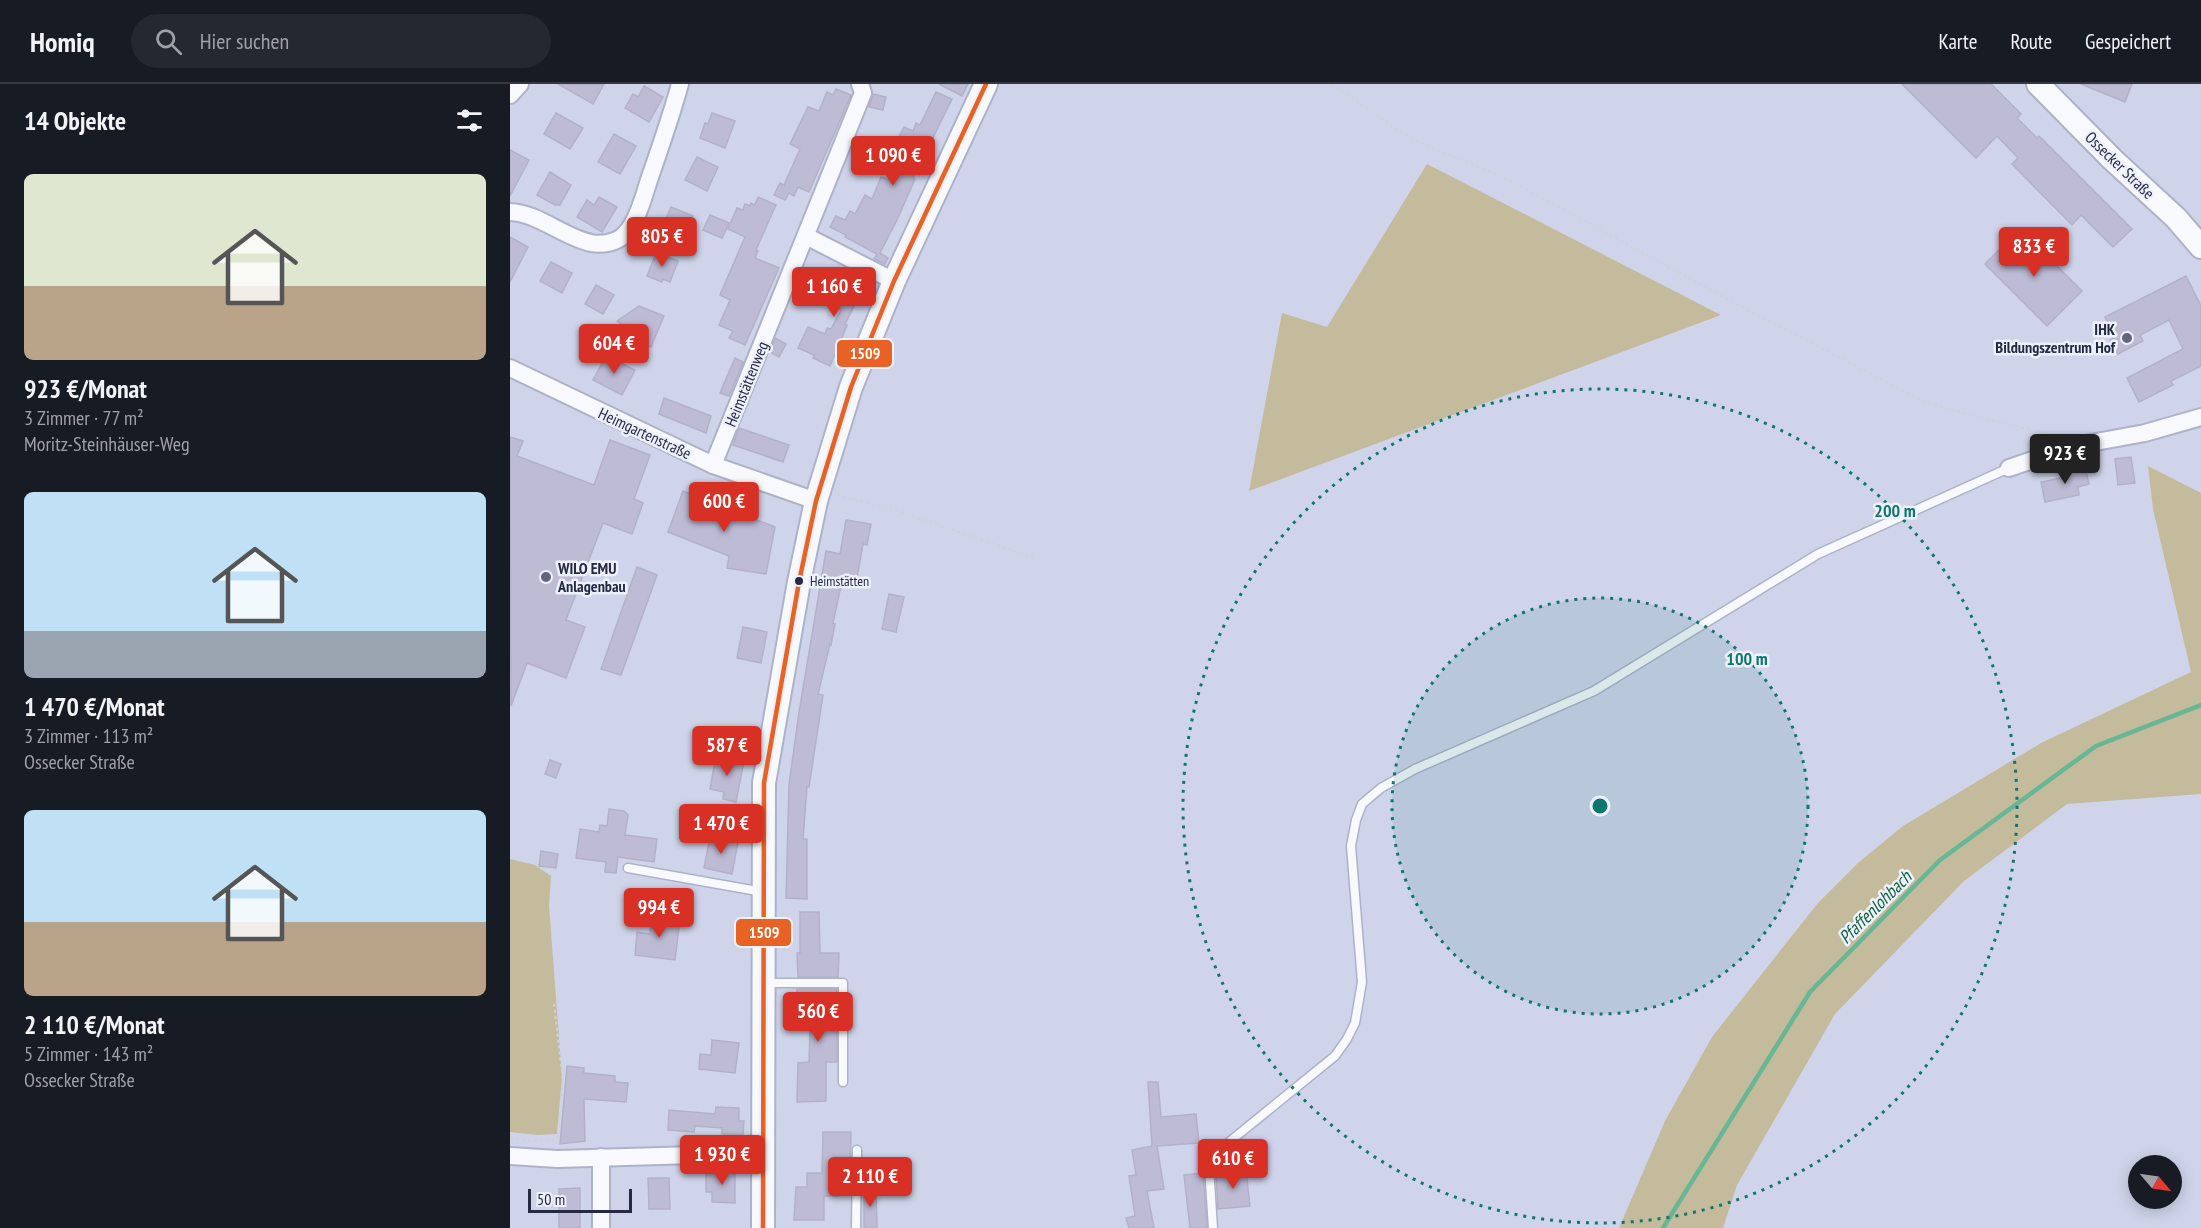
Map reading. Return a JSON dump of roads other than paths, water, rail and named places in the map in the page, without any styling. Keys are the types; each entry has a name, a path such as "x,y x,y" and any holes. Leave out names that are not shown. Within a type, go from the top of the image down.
{"street":[{"path":"510,95 520,84"},
{"path":"510,212 520,212 555,230 590,243 602,244 616,241 626,234 640,207 680,84"},
{"name":"Heimstättenweg","path":"713,465 863,93 861,84"},
{"path":"763,1228 764,783 788,639 816,501 851,387 894,281 986,84"},
{"name":"Ossecker Straße","path":"2038,84 2112,159 2176,218 2201,247"},
{"path":"806,236 894,281"},
{"name":"Heimgartenstraße","path":"510,368 713,465 816,501"},
{"path":"2009,468 2074,446 2145,433 2201,417"},
{"path":"510,1156 556,1159 764,1153"},
{"path":"601,1228 602,1157"}],"lane":[{"path":"1213,1228 1209,1166 1219,1151 1335,1056 1355,1023 1362,982 1351,846 1362,804 1381,788 1415,769 1594,691 1818,554 2009,468"},
{"path":"628,868 764,892"},
{"path":"764,983 843,983 843,1082"},
{"path":"856,1228 857,1150"}],"waterway":[{"name":"Pfaffenlohbach","path":"1663,1228 1810,992 1940,860 2096,746 2201,705"}],"place":[{"name":"IHK Bildungszentrum Hof","path":"2127,338"},
{"name":"WILO EMU Anlagenbau","path":"546,577"},
{"name":"Heimstätten","path":"799,581"}]}
